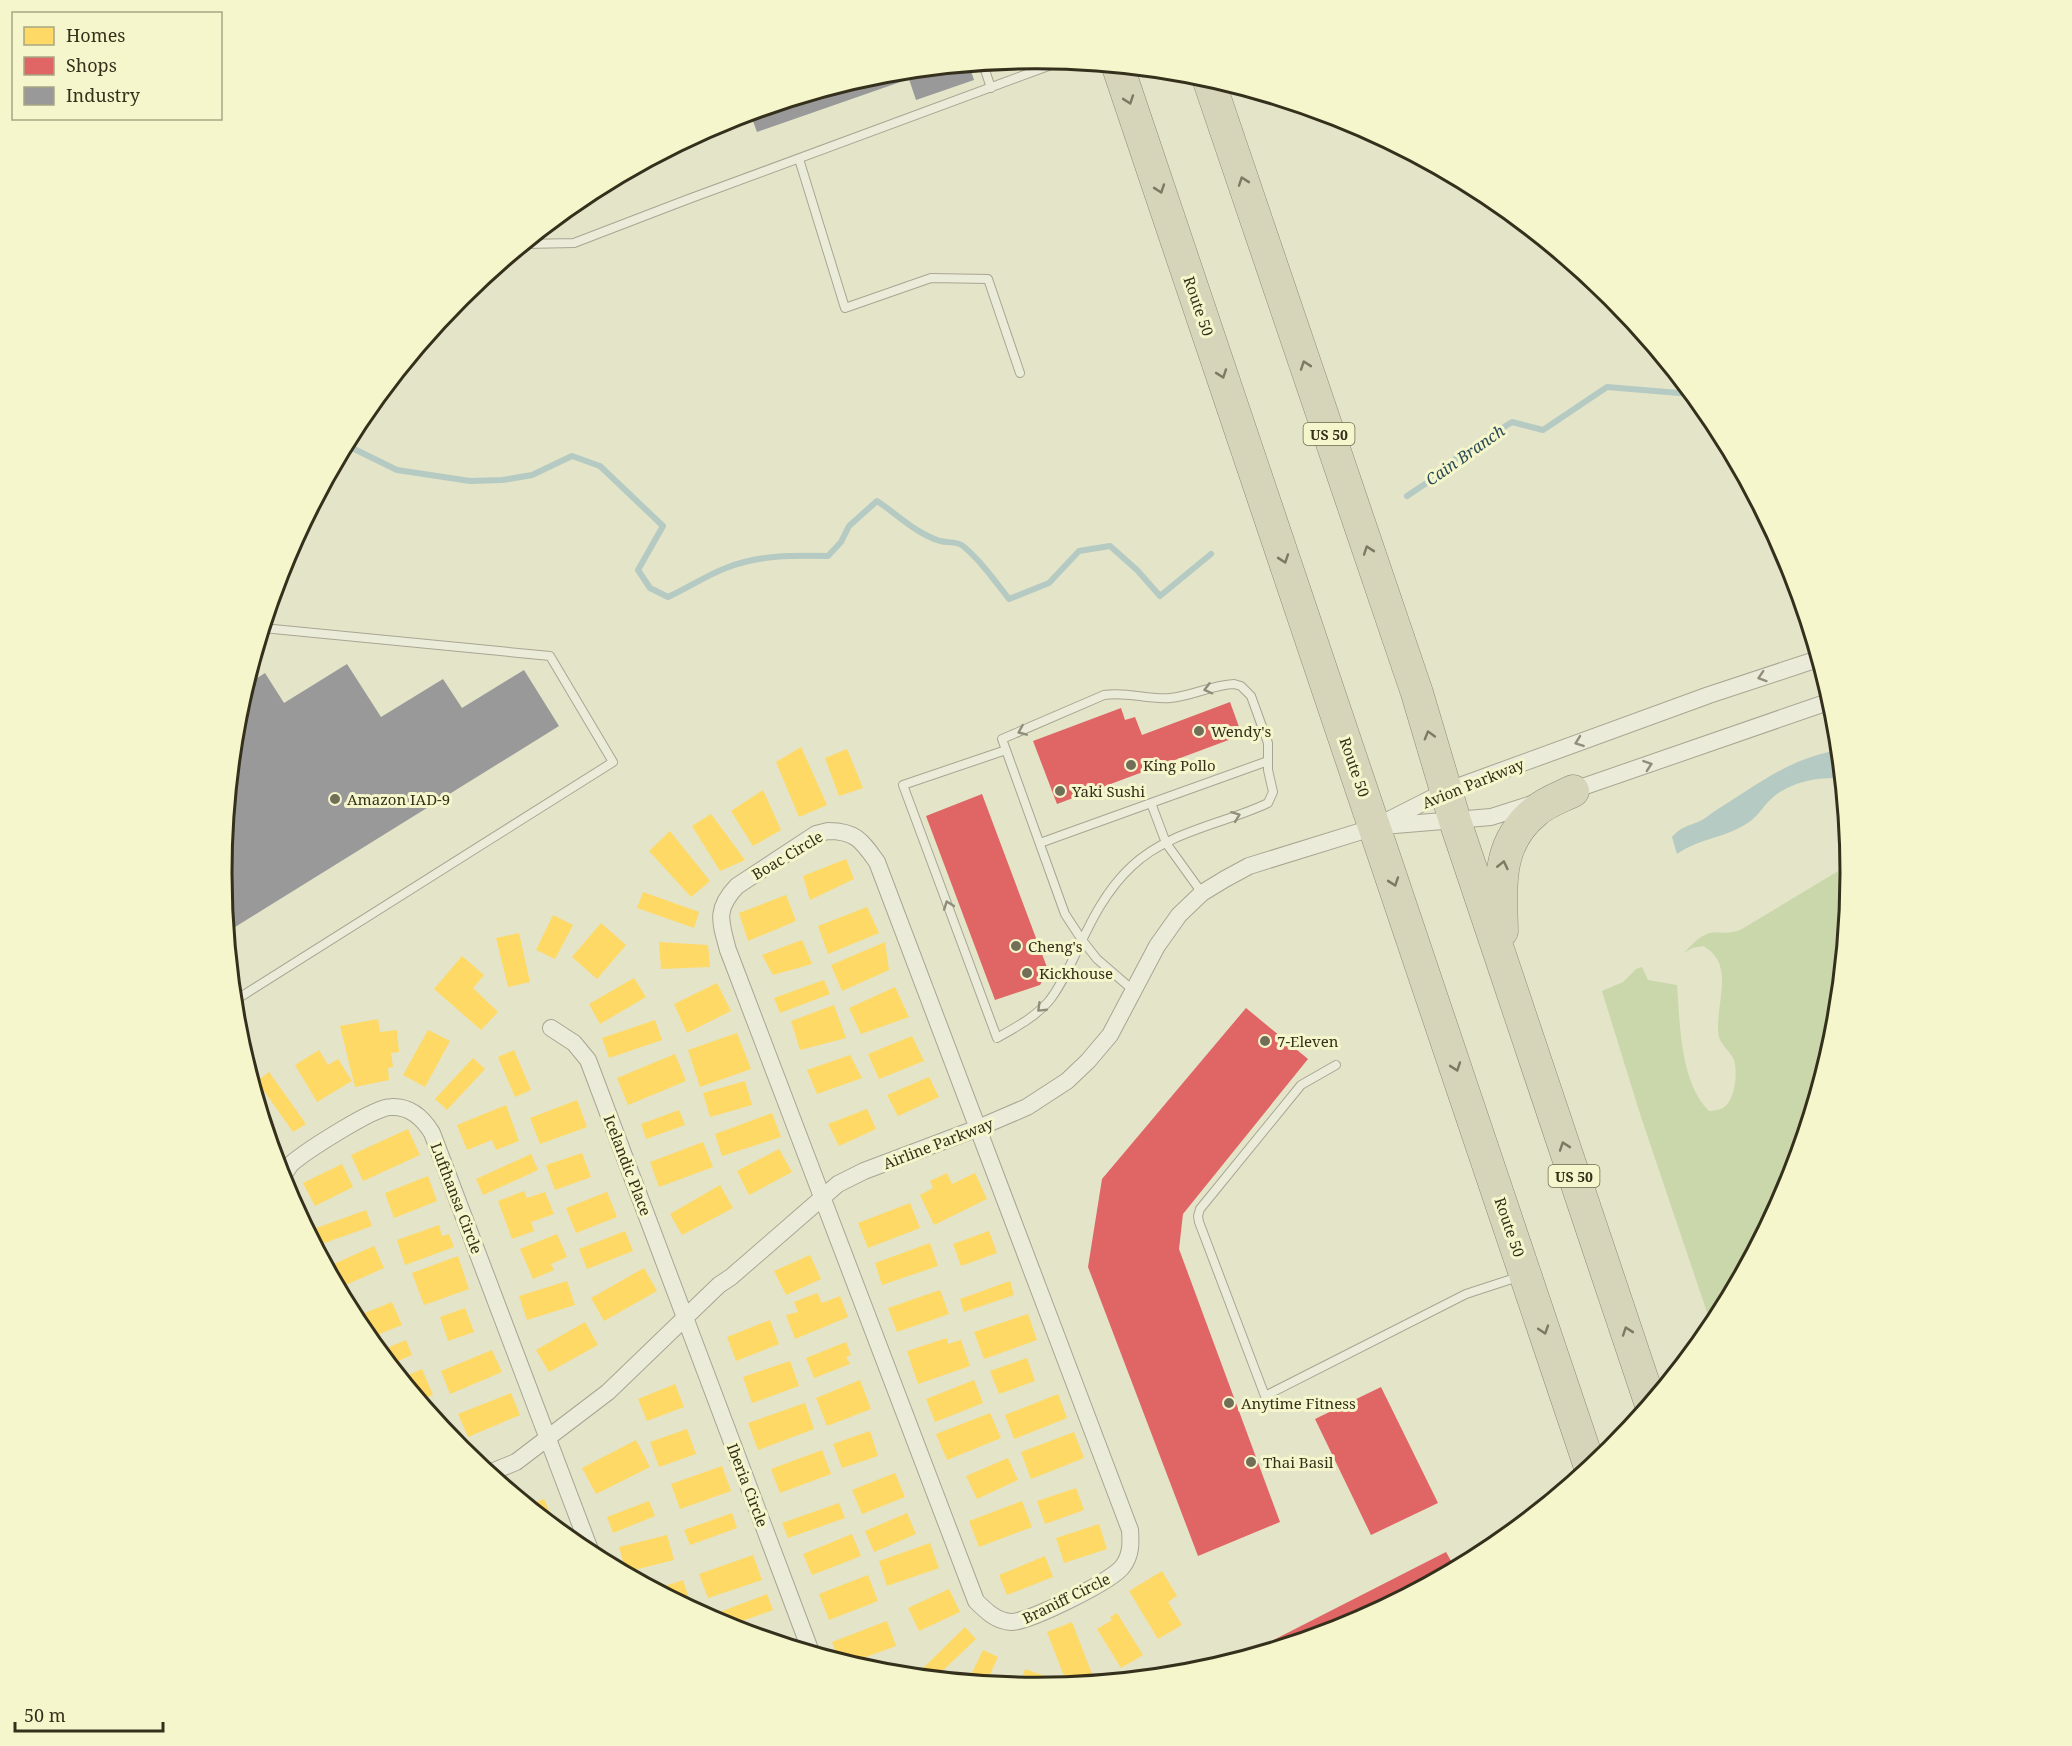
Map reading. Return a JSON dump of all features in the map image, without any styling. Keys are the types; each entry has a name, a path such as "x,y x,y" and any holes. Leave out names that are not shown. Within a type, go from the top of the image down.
{"highway":[{"name":"Route 50","path":"1120,74 1587,1458"},
{"name":"US 50","path":"1212,88 1417,693 1455,821 1647,1394"},
{"path":"1503,965 1500,878 1503,861 1519,826 1538,809 1573,790"}],"street":[{"name":"Avion Parkway","path":"1375,827 1446,791 1709,694 1812,661"},
{"name":"Avion Parkway","path":"1375,827 1491,817 1822,704"},
{"name":"Airline Parkway","path":"498,1469 516,1462 608,1392 719,1285 838,1184 864,1171 978,1128 1026,1107 1066,1081 1088,1061 1110,1035 1157,946 1179,915 1202,893 1249,866 1375,827"},
{"name":"Boac Circle","path":"822,1199 728,950 720,922 722,906 737,886 816,834 840,831 853,835 863,842 877,862 978,1128"},
{"name":"Icelandic Place","path":"551,1028 574,1043 588,1060 686,1317"},
{"name":"Lufthansa Circle","path":"288,1168 303,1156 382,1108 402,1107 414,1112 424,1121 432,1133 586,1540"},
{"name":"Braniff Circle","path":"822,1199 976,1602 992,1616 1009,1622 1019,1622 1035,1616 1109,1579 1122,1568 1129,1554 1130,1530 978,1128"},
{"name":"Iberia Circle","path":"686,1317 808,1644"}],"lane":[{"path":"536,244 574,243 1041,69"},
{"path":"985,71 991,88"},
{"path":"799,159 845,308 931,278 988,279 1020,373"},
{"path":"242,996 614,762 550,656 271,629"},
{"path":"1006,750 903,786 997,1038 1024,1023 1048,1001 1060,984 1082,940 1099,907 1114,885 1143,856 1166,843 1268,803 1273,792 1268,761 1268,743 1251,696 1246,690 1234,684 1171,698 1115,693 1104,695 1002,739 1040,843 1065,914 1082,940 1097,959 1134,991"},
{"path":"1040,843 1268,761"},
{"path":"1151,803 1166,843 1202,893"},
{"path":"1336,1065 1301,1085 1200,1209 1198,1215 1265,1396 1466,1294 1526,1274"}],"green space":[{"path":"1840,870 1833,978 1825,1030 1813,1081 1779,1181 1757,1229 1708,1315 1641,1117 1602,991 1623,982 1636,969 1642,967 1648,980 1677,985 1683,1052 1692,1085 1699,1099 1709,1111 1723,1108 1733,1093 1736,1072 1734,1060 1719,1037 1722,975 1713,954 1703,946 1692,948 1684,953 1704,935 1742,929"}],"shaded area":[{"path":"1830,752 1834,778 1811,780 1793,785 1776,795 1749,822 1732,832 1694,844 1677,854 1672,837 1681,829 1702,820 1760,782 1820,754"}],"building: Homes":[{"path":"801,747 827,805 799,817 776,762"},
{"path":"847,749 863,788 839,796 825,758"},
{"path":"763,790 781,830 753,846 731,811"},
{"path":"711,814 745,860 720,871 692,826"},
{"path":"670,831 710,881 691,897 649,851"},
{"path":"846,859 854,879 810,900 803,876"},
{"path":"643,892 699,912 694,928 637,908"},
{"path":"786,895 796,921 748,941 739,913"},
{"path":"867,907 879,933 828,954 818,926"},
{"path":"553,915 573,925 555,959 536,950"},
{"path":"601,923 626,945 597,979 572,957"},
{"path":"519,933 530,982 508,987 496,938"},
{"path":"802,940 812,964 773,975 762,955"},
{"path":"659,942 708,945 710,967 661,969"},
{"path":"885,942 889,970 842,991 831,965"},
{"path":"462,956 484,975 473,988 498,1012 481,1030 434,989"},
{"path":"634,978 646,997 600,1024 589,1004"},
{"path":"824,980 830,994 780,1013 774,998"},
{"path":"717,983 731,1011 687,1033 674,1004"},
{"path":"895,987 909,1017 861,1034 849,1008"},
{"path":"834,1005 846,1038 800,1050 791,1021"},
{"path":"378,1019 380,1032 397,1030 399,1052 391,1053 393,1067 388,1068 389,1080 355,1087 340,1026"},
{"path":"655,1020 662,1040 609,1058 602,1038"},
{"path":"428,1030 450,1041 425,1087 403,1075"},
{"path":"737,1033 751,1069 700,1087 688,1050"},
{"path":"912,1036 924,1061 879,1079 868,1054"},
{"path":"319,1050 328,1065 338,1059 352,1081 317,1102 295,1065"},
{"path":"514,1050 531,1090 515,1097 498,1057"},
{"path":"675,1054 686,1081 628,1105 617,1078"},
{"path":"850,1055 862,1078 817,1094 807,1070"},
{"path":"473,1058 485,1069 447,1110 435,1099"},
{"path":"269,1072 306,1124 293,1132 261,1086 259,1080"},
{"path":"929,1077 939,1097 898,1116 887,1095"},
{"path":"745,1081 752,1105 710,1117 703,1093"},
{"path":"577,1100 587,1127 540,1144 530,1118"},
{"path":"506,1105 519,1141 496,1150 492,1140 467,1150 457,1125"},
{"path":"867,1109 876,1129 839,1146 828,1124"},
{"path":"679,1110 685,1125 646,1139 641,1124"},
{"path":"772,1113 781,1137 722,1156 715,1134"},
{"path":"408,1129 420,1155 363,1181 351,1155"},
{"path":"703,1142 713,1167 659,1187 650,1162"},
{"path":"779,1149 792,1172 749,1195 737,1171"},
{"path":"582,1153 591,1177 555,1190 546,1165"},
{"path":"531,1154 538,1170 483,1195 476,1179"},
{"path":"342,1164 353,1187 315,1206 303,1183"},
{"path":"947,1173 952,1184 975,1173 987,1199 934,1225 920,1195 933,1188 930,1181"},
{"path":"428,1176 437,1201 394,1218 385,1193"},
{"path":"720,1185 733,1208 682,1235 670,1214"},
{"path":"524,1191 527,1198 545,1192 554,1214 531,1222 534,1231 512,1239 498,1201"},
{"path":"607,1192 617,1217 576,1233 566,1208"},
{"path":"910,1203 920,1228 868,1248 858,1223"},
{"path":"366,1210 372,1226 323,1244 315,1229"},
{"path":"439,1225 442,1236 449,1234 454,1247 405,1265 397,1240"},
{"path":"625,1231 633,1251 587,1269 579,1249"},
{"path":"989,1231 997,1253 961,1266 953,1244"},
{"path":"557,1234 567,1257 551,1264 554,1270 533,1279 520,1249"},
{"path":"930,1243 938,1266 882,1285 875,1263"},
{"path":"374,1246 384,1268 346,1285 334,1264"},
{"path":"810,1255 821,1279 786,1295 774,1271"},
{"path":"458,1256 469,1289 424,1305 412,1273"},
{"path":"644,1268 657,1291 604,1321 591,1298"},
{"path":"567,1281 575,1305 527,1320 519,1296"},
{"path":"1010,1281 1014,1295 964,1312 960,1299"},
{"path":"940,1290 949,1314 897,1332 888,1308"},
{"path":"817,1293 822,1303 840,1296 848,1317 795,1339 786,1315 798,1312 794,1302"},
{"path":"392,1302 402,1325 378,1335 363,1314"},
{"path":"465,1308 474,1332 448,1341 440,1317"},
{"path":"1028,1314 1037,1340 984,1359 974,1332"},
{"path":"770,1320 779,1344 736,1361 727,1337"},
{"path":"585,1322 598,1345 549,1372 536,1350"},
{"path":"947,1338 948,1344 961,1340 970,1366 918,1384 907,1351"},
{"path":"406,1340 412,1355 397,1361 388,1348"},
{"path":"846,1342 851,1355 846,1357 850,1364 814,1378 806,1358"},
{"path":"492,1350 502,1372 450,1394 441,1371"},
{"path":"1027,1358 1035,1381 999,1394 990,1371"},
{"path":"790,1361 799,1386 752,1403 743,1377"},
{"path":"422,1369 433,1395 427,1397 409,1375"},
{"path":"860,1380 871,1409 827,1426 816,1398"},
{"path":"974,1380 983,1403 935,1422 926,1399"},
{"path":"675,1384 684,1407 647,1421 638,1399"},
{"path":"511,1393 520,1415 468,1437 458,1414"},
{"path":"1058,1394 1067,1418 1014,1439 1005,1415"},
{"path":"805,1403 814,1429 758,1450 748,1423"},
{"path":"990,1413 1001,1438 947,1460 936,1434"},
{"path":"687,1429 696,1454 659,1467 650,1442"},
{"path":"870,1431 878,1456 842,1468 833,1444"},
{"path":"1074,1432 1084,1458 1031,1479 1021,1452"},
{"path":"636,1440 650,1467 596,1494 582,1468"},
{"path":"822,1450 831,1474 780,1493 771,1469"},
{"path":"1008,1458 1018,1480 977,1499 966,1476"},
{"path":"722,1466 731,1491 680,1509 671,1484"},
{"path":"895,1473 905,1497 862,1514 852,1490"},
{"path":"1076,1488 1084,1510 1045,1524 1037,1501"},
{"path":"544,1499 550,1513 547,1511 536,1502"},
{"path":"649,1501 655,1516 613,1533 607,1517"},
{"path":"1022,1501 1032,1527 979,1547 969,1521"},
{"path":"839,1503 845,1518 788,1538 782,1523"},
{"path":"732,1513 737,1528 690,1545 684,1530"},
{"path":"907,1513 916,1534 874,1552 865,1531"},
{"path":"1099,1524 1107,1549 1064,1563 1056,1538"},
{"path":"852,1534 861,1556 812,1575 803,1554"},
{"path":"667,1535 674,1560 635,1570 623,1563 619,1547"},
{"path":"930,1543 939,1568 887,1586 879,1561"},
{"path":"753,1555 762,1580 708,1598 699,1574"},
{"path":"1045,1556 1053,1577 1007,1595 999,1575"},
{"path":"1162,1571 1177,1596 1168,1602 1182,1625 1158,1639 1129,1591"},
{"path":"868,1575 878,1601 829,1620 819,1594"},
{"path":"683,1580 689,1598 680,1594 665,1586"},
{"path":"949,1589 960,1612 919,1631 908,1608"},
{"path":"767,1594 773,1610 742,1621 720,1612"},
{"path":"1117,1613 1143,1655 1121,1668 1097,1629 1112,1620 1110,1617"},
{"path":"887,1621 896,1646 862,1658 836,1652 832,1642"},
{"path":"1072,1622 1092,1674 1064,1676 1047,1632"},
{"path":"965,1627 976,1639 942,1671 922,1669"},
{"path":"983,1650 998,1657 990,1675 971,1674"},
{"path":"1025,1669 1045,1676 1036,1677 1022,1676"}],"building: Shops":[{"path":"1230,702 1242,735 1057,804 1033,741 1121,708 1125,720 1135,717 1142,735"},
{"path":"982,794 1048,970 1040,985 995,1000 926,816"},
{"path":"1246,1008 1308,1059 1183,1214 1179,1249 1280,1522 1198,1556 1088,1267 1102,1179"},
{"path":"1381,1387 1438,1503 1371,1535 1315,1419"},
{"path":"1446,1552 1451,1561 1392,1594 1344,1616 1270,1642"}],"building: Industry":[{"path":"971,72 974,80 916,100 909,79"},
{"path":"907,80 757,132 753,121 778,112 828,96"},
{"name":"Amazon IAD-9","path":"347,664 381,717 443,679 462,708 524,670 559,726 234,928 232,873 234,820 247,716 256,679 265,673 284,703"}],"waterway":[{"name":"Cain Branch","path":"1407,496 1440,474 1461,454 1512,422 1543,430 1607,387 1681,393"},
{"name":"Cain Branch","path":"353,449 397,470 470,481 503,480 532,475 572,456 600,466 663,526 638,570 650,588 668,597 719,571 751,560 789,556 828,556 841,542 849,526 877,501 931,538 961,544 982,565 1009,599 1049,583 1079,551 1110,546 1137,570 1160,596 1211,554"}],"place":[{"name":"Wendy's","path":"1199,731"},
{"name":"King Pollo","path":"1131,765"},
{"name":"Yaki Sushi","path":"1060,791"},
{"name":"Amazon IAD-9","path":"335,799"},
{"name":"Cheng's","path":"1016,946"},
{"name":"Kickhouse","path":"1027,973"},
{"name":"7-Eleven","path":"1265,1041"},
{"name":"Anytime Fitness","path":"1229,1403"},
{"name":"Thai Basil","path":"1251,1462"}]}
